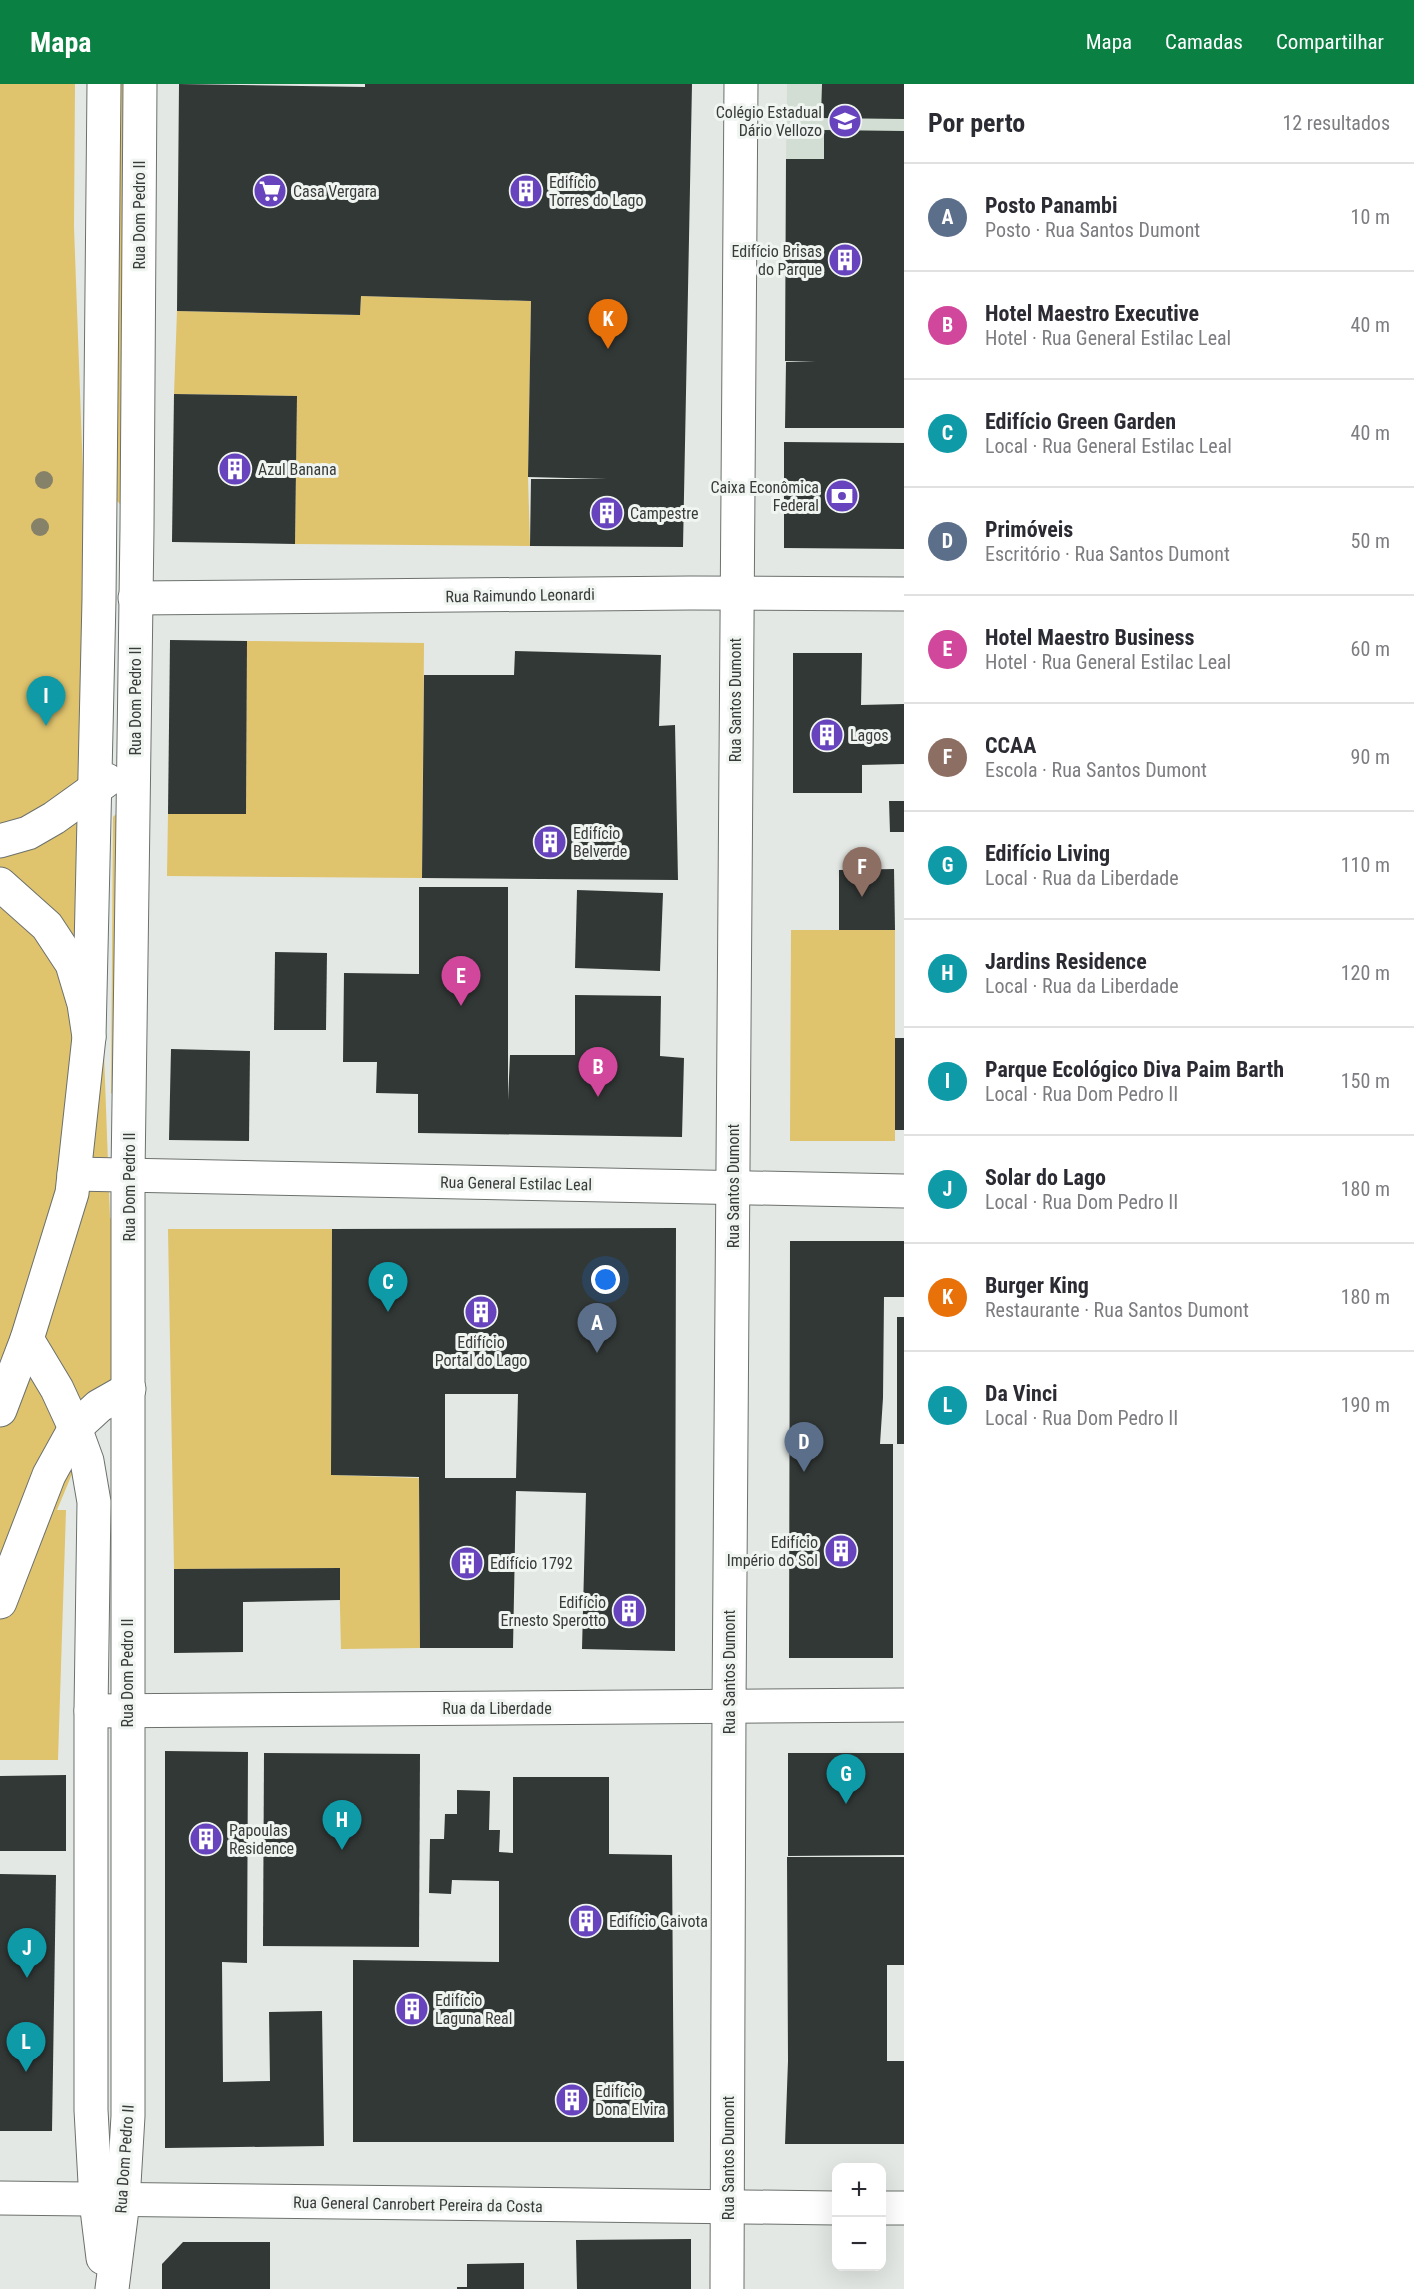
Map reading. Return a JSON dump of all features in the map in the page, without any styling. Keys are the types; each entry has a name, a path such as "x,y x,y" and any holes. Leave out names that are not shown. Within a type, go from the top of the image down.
{"street":[{"path":"0,1410 27,1339 72,1193 89,1037 99,599 104,84"},
{"name":"Rua Dom Pedro II","path":"106,2289 109,2200 129,2116 127,1710 129,1174 140,84"},
{"name":"Rua Santos Dumont","path":"728,2289 729,1706 741,84"},
{"name":"Rua Raimundo Leonardi","path":"99,599 736,593 904,594"},
{"path":"0,841 28,833 54,818 95,790 134,757"},
{"path":"0,884 47,926 72,964 84,1004 89,1037"},
{"name":"Rua General Estilac Leal","path":"74,1174 904,1191"},
{"name":"Rua Dom Pedro II","path":"27,1339 57,1389 75,1428 87,1461 94,1502 91,1712 91,2110 109,2200 112,2289"},
{"path":"0,1602 49,1475 75,1428 99,1406 129,1389"},
{"name":"Rua da Liberdade","path":"91,1712 904,1705"},
{"name":"Rua General Canrobert Pereira da Costa","path":"0,2198 832,2208"},
{"path":"886,2208 904,2208"}],"shaded area":[{"path":"0,84 75,84 74,227 110,1218 117,1222 116,1368 57,1510 66,1510 58,1760 0,1760"},
{"path":"119,84 128,84 122,506 117,501"},
{"name":"Colégio Estadual Dário Vellozo","path":"787,84 904,84 904,161 786,159"},
{"path":"361,296 531,301 528,477 530,546 295,544 297,396 174,394 177,311 360,315"},
{"path":"247,641 424,643 422,878 167,876 168,814 246,814"},
{"path":"118,812 116,1098 111,1093 113,817"},
{"path":"791,930 895,930 895,1141 790,1141"},
{"path":"168,1229 332,1229 331,1475 419,1478 420,1648 341,1649 339,1568 174,1569"}],"building":[{"path":"179,84 365,87 365,84 692,84 683,547 530,546 531,479 607,479 528,477 531,301 361,296 360,315 177,311"},
{"path":"822,84 904,84 904,119 821,118"},
{"name":"Edifício Brisas do Parque","path":"824,130 904,131 904,428 785,428 786,362 816,361 785,361 786,159 824,159"},
{"name":"Azul Banana","path":"174,394 297,396 295,544 172,542"},
{"name":"Caixa Econômica Federal","path":"784,442 904,443 904,549 784,548"},
{"path":"170,640 247,641 246,814 168,814"},
{"path":"515,651 661,655 659,726 675,725 678,880 422,878 424,675 514,675"},
{"name":"Lagos","path":"793,653 862,653 861,705 904,704 904,764 862,765 862,793 793,793"},
{"path":"889,801 904,801 904,832 890,832"},
{"path":"894,869 895,930 839,930 839,870"},
{"path":"419,887 508,887 508,1100 510,1055 575,1055 575,995 661,996 660,1056 684,1058 682,1137 418,1133 418,1094 376,1093 377,1062 343,1062 344,973 419,974"},
{"path":"577,890 663,893 660,971 575,968"},
{"path":"275,952 327,953 326,1030 274,1030"},
{"path":"895,1038 904,1038 904,1130 895,1130"},
{"path":"171,1049 250,1051 249,1141 169,1140"},
{"path":"676,1228 675,1651 582,1649 586,1493 516,1491 513,1648 420,1648 419,1477 331,1475 332,1229","holes":["445,1394 518,1394 516,1478 445,1478"]},
{"path":"790,1241 904,1241 904,1297 884,1297 880,1444 893,1444 893,1658 789,1658"},
{"path":"897,1317 904,1317 904,1444 897,1444"},
{"path":"340,1568 340,1600 243,1602 243,1652 174,1653 174,1569"},
{"path":"165,1751 248,1752 247,1963 222,1962 223,2082 270,2081 269,2012 322,2011 324,2146 165,2148"},
{"path":"264,1753 420,1754 419,1947 263,1946"},
{"path":"788,1753 904,1753 904,1855 788,1856"},
{"path":"66,1775 66,1851 0,1851 0,1776"},
{"path":"513,1777 609,1777 609,1854 672,1855 674,2142 353,2142 353,1960 499,1962 499,1881 452,1880 451,1894 429,1893 430,1839 444,1839 445,1814 457,1814 457,1790 490,1791 489,1830 500,1830 499,1852 513,1853"},
{"path":"787,1857 904,1857 904,1965 887,1965 887,2061 904,2061 904,2144 785,2144 788,2061"},
{"path":"0,1874 56,1875 52,2131 0,2131"},
{"path":"691,2239 691,2289 577,2289 576,2240"},
{"path":"183,2242 270,2242 270,2289 162,2289 162,2264"},
{"path":"524,2263 524,2289 457,2289 457,2287 467,2287 467,2264"}],"place":[{"name":"Colégio Estadual Dário Vellozo","path":"845,121"},
{"name":"Casa Vergara","path":"270,191"},
{"name":"Edifício Torres do Lago","path":"526,191"},
{"name":"Edifício Brisas do Parque","path":"845,260"},
{"name":"Burger King","path":"608,349"},
{"name":"Azul Banana","path":"235,469"},
{"name":"Caixa Econômica Federal","path":"842,496"},
{"name":"Campestre","path":"607,513"},
{"name":"Parque Ecológico Diva Paim Barth","path":"46,726"},
{"name":"Lagos","path":"827,735"},
{"name":"Edifício Belverde","path":"550,842"},
{"name":"CCAA","path":"862,897"},
{"name":"Hotel Maestro Business","path":"461,1006"},
{"name":"Hotel Maestro Executive","path":"598,1097"},
{"name":"Edifício Green Garden","path":"388,1312"},
{"name":"Edifício Portal do Lago","path":"481,1312"},
{"name":"Posto Panambi","path":"597,1353"},
{"name":"Primóveis","path":"804,1472"},
{"name":"Edifício Império do Sol","path":"841,1551"},
{"name":"Edifício 1792","path":"467,1563"},
{"name":"Edifício Ernesto Sperotto","path":"629,1611"},
{"name":"Edifício Living","path":"846,1804"},
{"name":"Papoulas Residence","path":"206,1839"},
{"name":"Jardins Residence","path":"342,1850"},
{"name":"Edifício Gaivota","path":"586,1921"},
{"name":"Solar do Lago","path":"27,1978"},
{"name":"Edifício Laguna Real","path":"412,2009"},
{"name":"Da Vinci","path":"26,2072"},
{"name":"Edifício Dona Elvira","path":"572,2100"}]}
